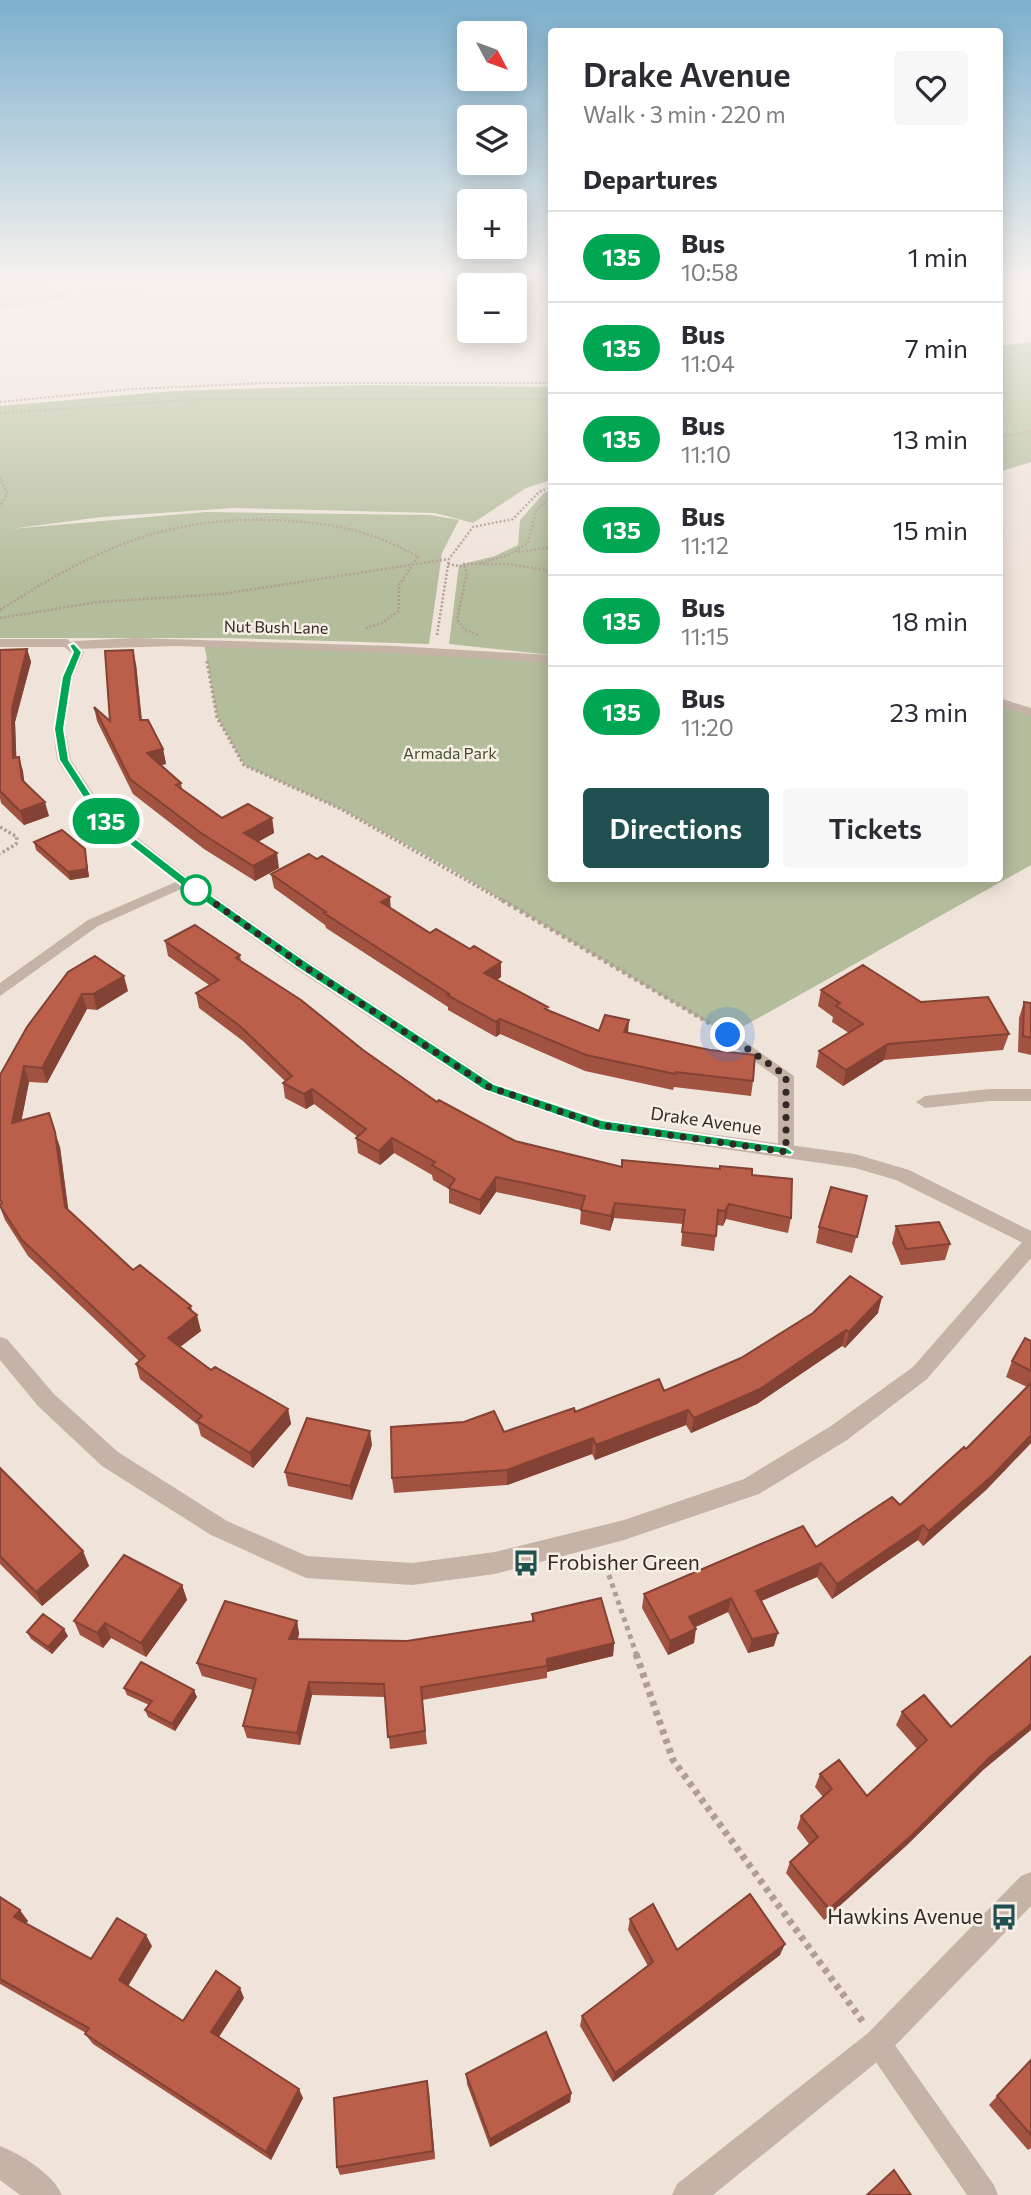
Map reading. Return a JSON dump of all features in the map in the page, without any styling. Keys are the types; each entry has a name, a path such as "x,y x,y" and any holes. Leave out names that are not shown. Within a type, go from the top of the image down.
{"street":[{"name":"Nut Bush Lane","path":"0,643 204,643 435,650 548,659"},
{"name":"Drake Avenue","path":"74,645 78,652 67,677 59,729 64,760 100,816 185,882 302,965 489,1087 600,1125 855,1161 902,1175 1031,1243"},
{"path":"1003,703 1031,712"},
{"path":"0,991 93,923 185,882"},
{"path":"925,1102 990,1095 1031,1095"},
{"path":"0,1345 46,1400 110,1459 219,1528 306,1567 412,1574 495,1563 596,1537 751,1487 839,1433 920,1373 1031,1243"},
{"path":"688,2195 878,2043 1031,1886"},
{"path":"0,2161 46,2195"}],"lane":[{"path":"728,1035 786,1076 786,1152"},
{"path":"878,2043 984,2195"}],"path":[{"path":"0,402 236,384 548,383"},
{"path":"0,413 202,399 548,399"},
{"path":"1003,437 1031,431"},
{"path":"0,477 7,493 0,507"},
{"path":"435,650 448,561 473,527 513,519 539,492 548,488"},
{"path":"511,554 528,543 530,521 541,502 548,498"},
{"path":"0,610 131,540 162,529 205,521 333,526 383,537 418,557 399,585 399,611 382,623 356,630"},
{"path":"459,565 481,563 548,548"},
{"path":"0,618 98,602 222,594 448,561 465,567 467,573 457,619 464,629 487,638"},
{"path":"481,563 548,572"},
{"path":"204,643 217,717 244,765 341,809 440,863 728,1035"},
{"path":"0,827 16,837 16,844 0,854"},
{"path":"596,1537 673,1760 878,2043"}],"green space":[{"path":"1003,381 1031,381 1031,462 1003,471"},
{"path":"363,385 548,387 548,481 526,488 473,523 435,513 233,508 102,517 10,529 206,512 430,515 459,520 442,553 429,644 228,638 0,638 0,406 173,391"},
{"path":"548,491 548,655 449,644 459,565 495,556 518,545 520,520"},
{"name":"Armada Park","path":"204,643 412,648 548,659 548,882 1001,882 728,1035 440,863 341,809 244,765 217,717"},
{"name":"Armada Park","path":"1003,703 1031,712 1031,865 1003,881"}],"building":[{"path":"27,649 12,708 13,758 19,757 22,780 45,802 20,811 0,791 0,650"},
{"path":"133,650 140,720 148,720 163,749 147,753 181,783 176,785 222,818 248,804 272,818 244,833 277,853 253,866 201,833 130,779 94,707 110,721 105,651"},
{"path":"62,830 85,849 87,869 68,872 34,842"},
{"path":"309,854 317,859 322,856 390,897 381,902 430,933 436,929 470,949 474,946 501,962 484,973 548,1007 545,1009 599,1031 605,1015 629,1020 624,1032 710,1050 755,1055 753,1081 675,1074 586,1055 500,1019 496,1022 447,995 449,994 324,913 326,912 271,874"},
{"path":"195,925 240,955 236,958 301,1000 363,1050 437,1102 439,1100 515,1141 622,1167 622,1160 720,1169 720,1166 752,1169 752,1175 792,1179 791,1218 729,1204 725,1211 718,1210 716,1236 682,1232 685,1210 615,1203 611,1216 581,1210 585,1196 496,1177 480,1200 449,1188 455,1179 432,1165 435,1162 392,1138 379,1151 356,1138 366,1129 312,1089 304,1094 283,1083 292,1076 241,1027 196,993 219,980 165,941"},
{"path":"95,956 124,976 93,994 82,994 42,1068 24,1066 12,1123 49,1113 55,1132 65,1207 133,1270 140,1265 191,1306 188,1308 197,1315 168,1338 211,1370 215,1367 288,1409 250,1453 197,1421 202,1416 136,1364 145,1356 22,1240 0,1206 0,1075 27,1027 68,972"},
{"path":"863,965 921,1002 988,997 1009,1034 888,1044 846,1070 819,1051 863,1024 836,1006 840,1003 821,990"},
{"path":"1024,1002 1031,1003 1031,1038 1023,1036"},
{"path":"831,1187 867,1196 857,1237 819,1227"},
{"path":"939,1222 950,1244 906,1249 896,1226"},
{"path":"850,1276 882,1297 849,1332 846,1330 760,1389 694,1418 688,1410 596,1445 593,1438 507,1470 392,1478 391,1427 464,1422 494,1411 504,1432 574,1408 575,1412 659,1379 664,1391 741,1358 813,1313"},
{"path":"1025,1338 1031,1341 1031,1371 1012,1361"},
{"path":"1031,1383 1031,1435 993,1475 929,1531 923,1525 837,1584 821,1563 756,1591 778,1633 752,1639 731,1598 689,1617 696,1629 670,1641 644,1594 803,1526 816,1547 892,1497 900,1505 964,1447 966,1449"},
{"path":"307,1418 370,1431 350,1486 285,1472"},
{"path":"0,1468 83,1551 36,1592 0,1556"},
{"path":"124,1555 182,1585 141,1643 105,1623 97,1633 74,1621"},
{"path":"601,1598 614,1643 547,1659 547,1666 421,1687 425,1731 388,1737 384,1684 309,1682 297,1733 243,1726 256,1679 197,1663 225,1601 297,1621 289,1639 407,1641 534,1621 532,1614"},
{"path":"43,1614 64,1629 48,1647 27,1632"},
{"path":"1031,1656 1031,1724 989,1758 913,1834 829,1909 790,1862 818,1837 801,1816 832,1789 820,1774 839,1760 867,1796 927,1740 902,1712 924,1695 951,1727"},
{"path":"141,1662 194,1690 172,1724 145,1710 152,1701 124,1688"},
{"path":"750,1894 785,1944 615,2073 582,2016 653,1962 630,1919 653,1904 677,1950"},
{"path":"0,1897 20,1910 14,1917 91,1959 117,1918 146,1935 119,1980 183,2021 216,1971 240,1988 211,2032 299,2089 266,2152 85,2034 89,2028 0,1979"},
{"path":"546,2032 571,2093 490,2139 466,2074"},
{"path":"1031,2060 1031,2135 997,2096"},
{"path":"427,2081 433,2151 337,2167 334,2098"},
{"path":"894,2170 911,2195 867,2195"}],"bus line":[{"name":"135","path":"74,645 78,652 67,677 59,729 64,760 100,816 185,882 302,965 489,1087 600,1125 786,1152"}],"place":[{"name":"Frobisher Green","path":"526,1563"},
{"name":"Hawkins Avenue","path":"1004,1917"}],"route":[{"path":"196,890 302,965 489,1087 600,1125 786,1152 786,1076 728,1035"}]}
